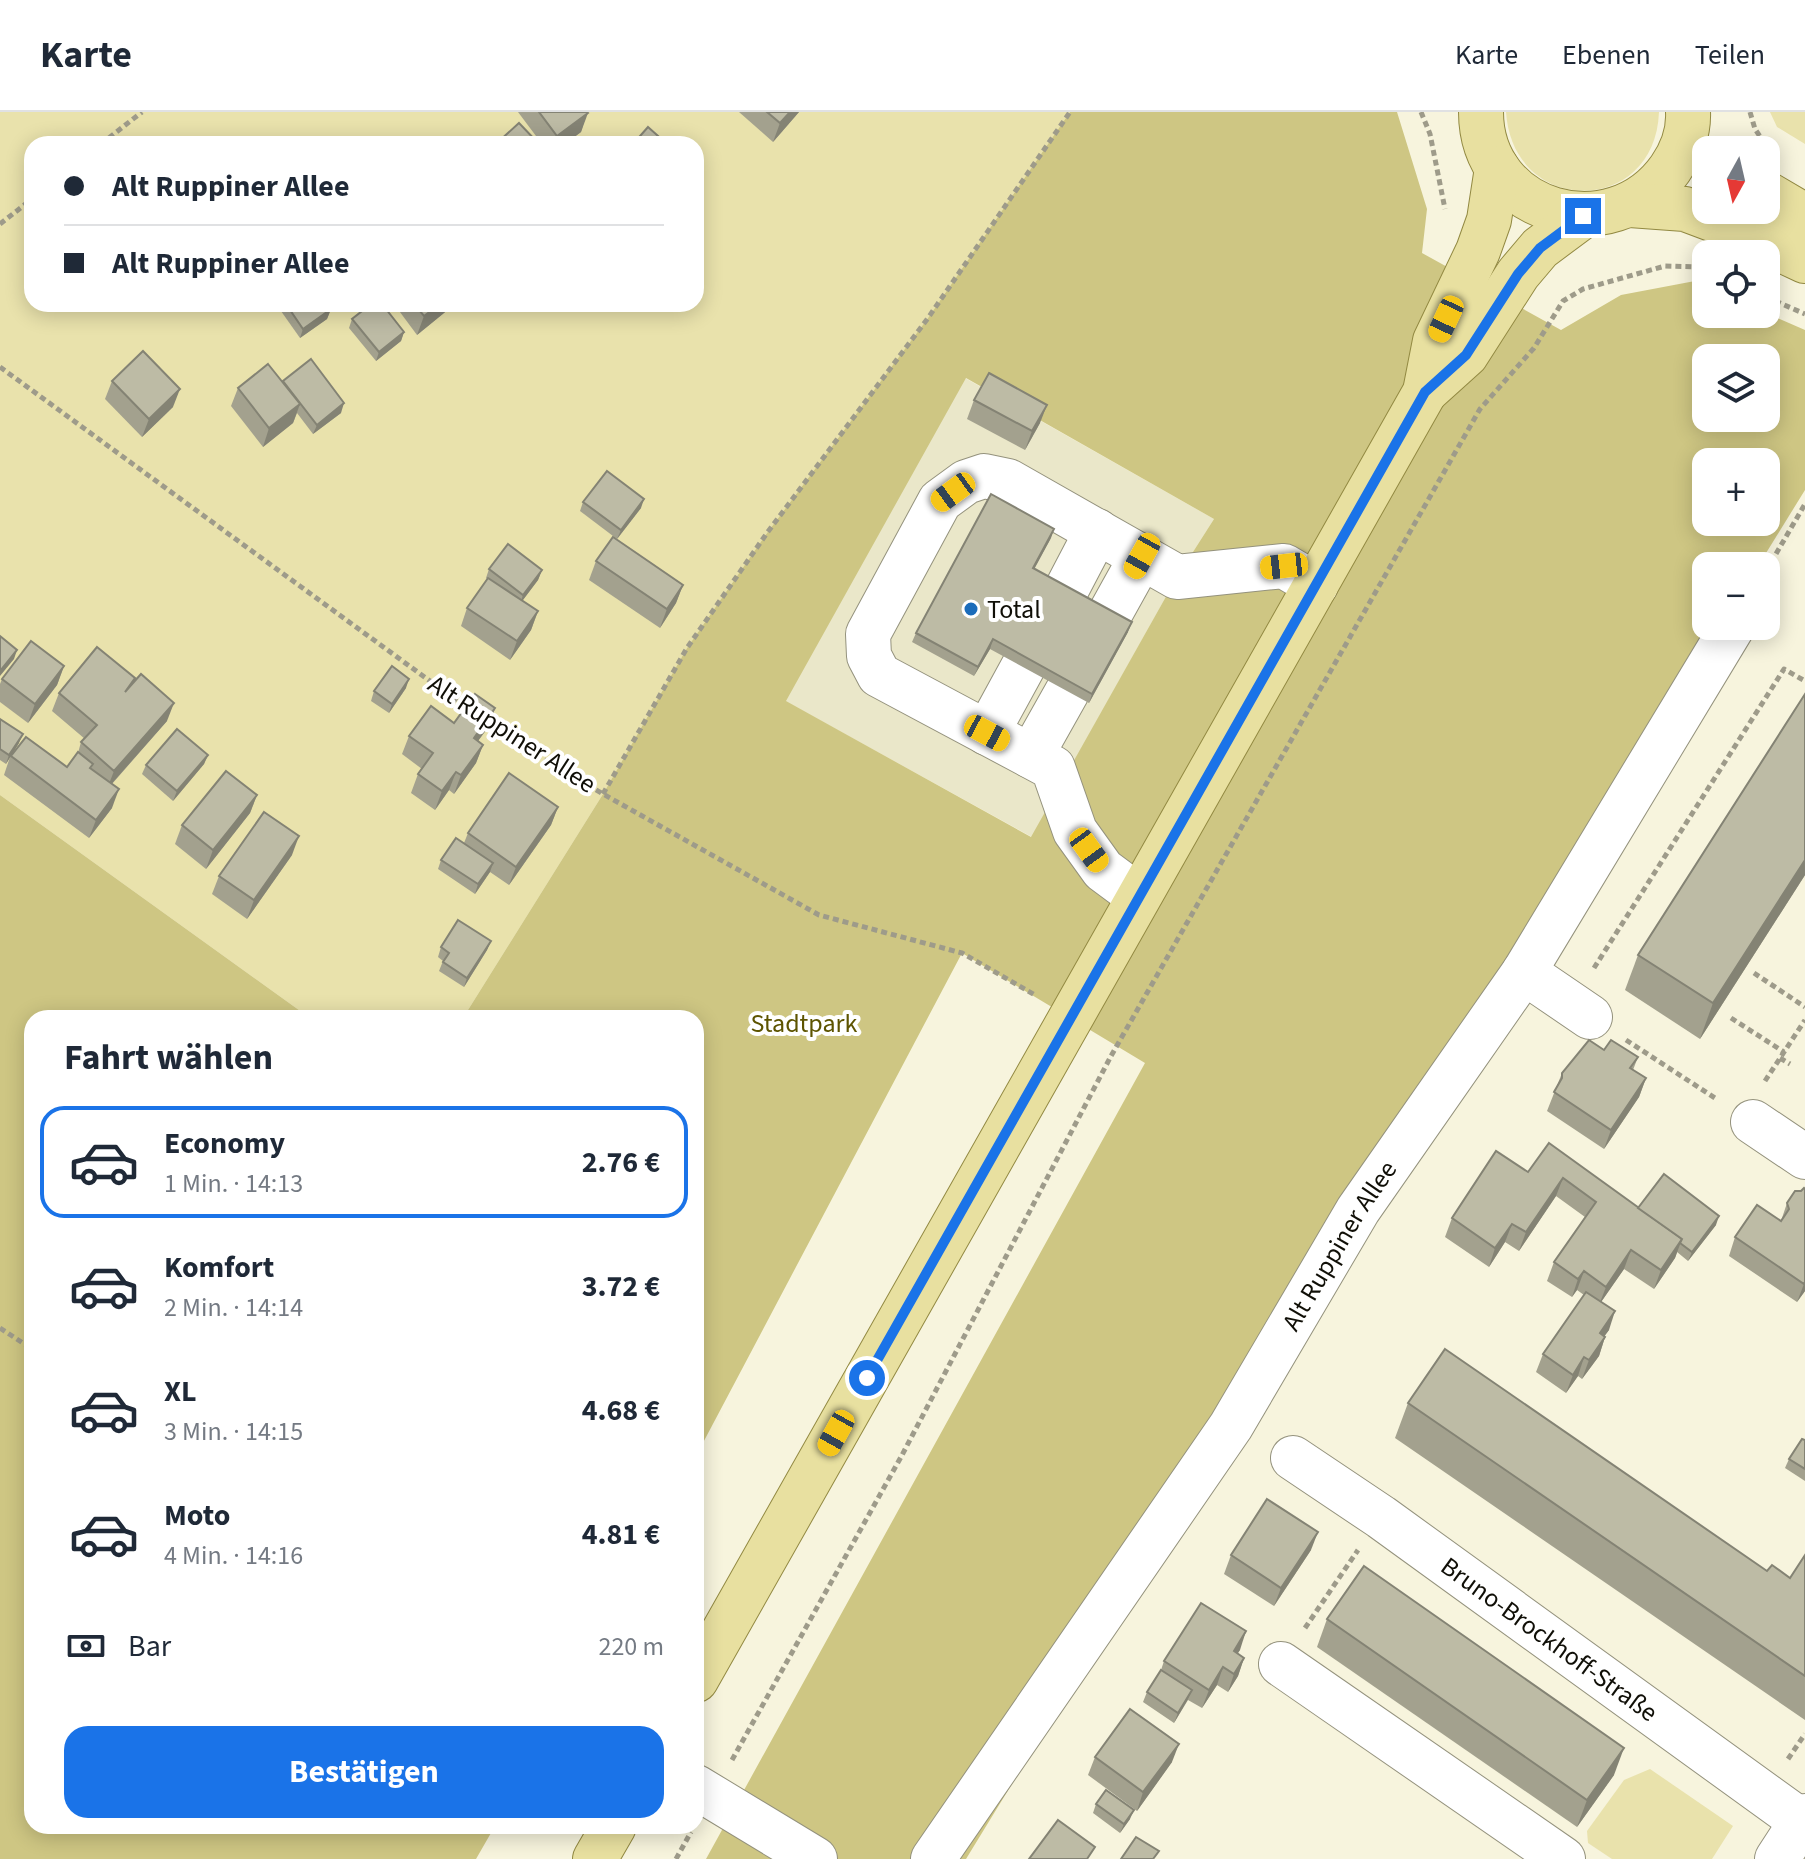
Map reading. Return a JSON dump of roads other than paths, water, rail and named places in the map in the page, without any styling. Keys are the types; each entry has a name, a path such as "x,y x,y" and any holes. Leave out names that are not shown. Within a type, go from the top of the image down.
{"main road":[{"path":"1481,112 1487,146 1497,168 1520,193 1550,210 1583,216 1607,213 1630,205 1658,185 1695,128"},
{"path":"704,1666 1425,392 1435,341 1478,251 1489,220 1497,168"},
{"path":"1780,201 1805,216"},
{"path":"1630,205 1685,209 1805,261"},
{"path":"1425,392 1466,355 1518,274 1540,248 1583,216"},
{"path":"595,1859 609,1834"}],"street":[{"path":"1138,896 1103,870 1075,831 1053,768 879,675 869,656 868,634 940,501 966,482 984,476 1008,481 1177,577 1284,566 1316,585"},
{"path":"1063,596 1097,531"},
{"path":"1107,619 1142,556"},
{"name":"Alt Ruppiner Allee","path":"933,1859 1231,1426 1358,1210 1524,972 1725,640"},
{"path":"987,733 1023,667"},
{"path":"1031,756 1067,692"},
{"path":"1524,972 1581,1011"},
{"path":"1748,1119 1805,1157"},
{"name":"Bruno-Brockhoff-Straße","path":"1293,1458 1381,1517 1804,1821"},
{"path":"1291,1671 1563,1859"},
{"path":"704,1804 815,1859"},
{"path":"1777,1859 1804,1821"}],"place":[{"name":"Total","path":"971,609"}],"park label":[{"name":"Stadtpark","path":"804,1023"}]}
